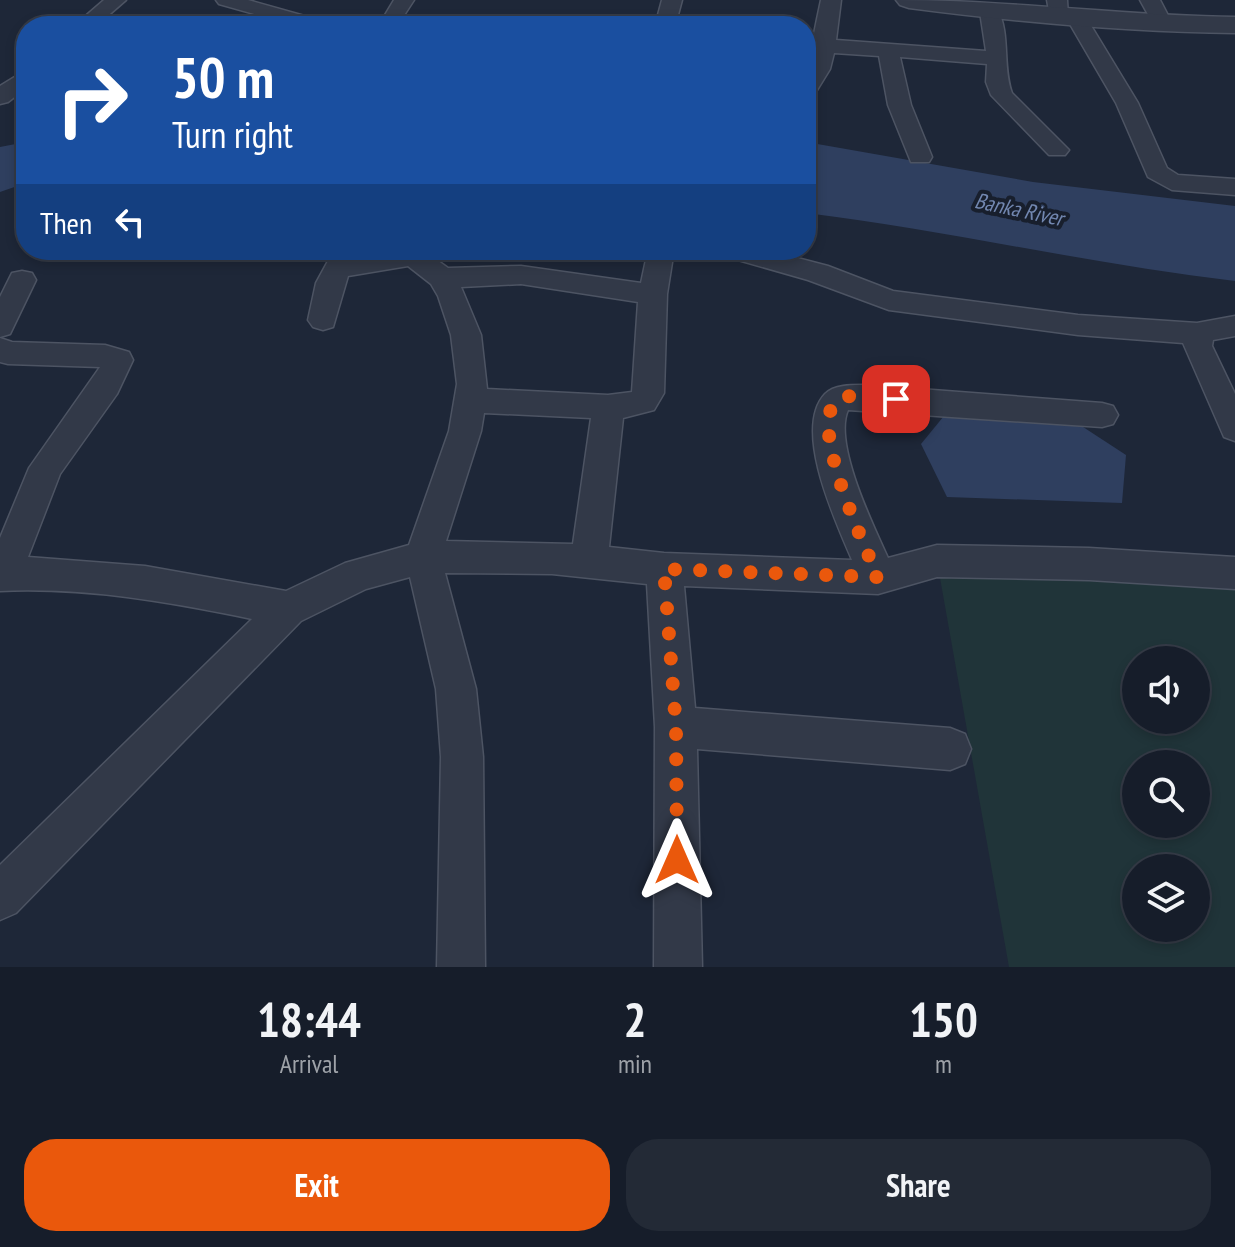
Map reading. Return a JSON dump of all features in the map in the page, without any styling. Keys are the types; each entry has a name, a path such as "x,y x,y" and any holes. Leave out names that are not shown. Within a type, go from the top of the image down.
{"street":[{"path":"96,16 116,0"},
{"path":"226,0 283,16"},
{"path":"816,76 827,46 831,0"},
{"path":"909,0 990,12 1064,12 1163,25 1235,25"},
{"path":"1150,0 1163,25"},
{"path":"990,12 998,58 997,82 1002,95 1057,150"},
{"path":"1064,12 1127,103 1157,172 1172,182 1235,187"},
{"path":"827,46 998,58"},
{"path":"889,50 896,100 920,157"},
{"path":"0,97 16,85"},
{"path":"323,320 330,283 338,268 376,260"},
{"path":"418,260 442,278 466,335 472,384 465,431 423,557 456,689 461,744 461,967"},
{"path":"470,400 608,407 643,401 648,393 653,294 659,260"},
{"path":"771,260 818,273 889,300 1078,325 1200,334 1214,328 1235,326"},
{"path":"442,278 521,275 653,294"},
{"path":"0,327 22,280"},
{"path":"1200,334 1197,346 1235,428"},
{"path":"0,349 8,353 114,356 118,360 106,386 46,468 1,575 59,574 147,584 288,609"},
{"path":"878,577 838,481 829,413 835,402 849,397 867,397 1102,415"},
{"path":"589,561 608,407"},
{"path":"0,897 288,609 358,575 423,557 589,561 664,569 878,577 937,561 1089,564 1235,573"},
{"path":"664,569 676,727 678,967"},
{"path":"676,727 950,749"}],"green space":[{"path":"937,561 1235,580 1235,967 1009,967"}],"water":[{"path":"16,144 16,186 0,192 0,147"},
{"name":"Banka River","path":"816,144 1033,182 1235,206 1235,281 1127,266 816,214"},
{"path":"948,411 1080,425 1126,455 1122,503 947,497 921,444"}],"route":[{"path":"677,860 676,727 664,569 878,577 838,481 829,413 835,402 849,397 896,399"}]}
